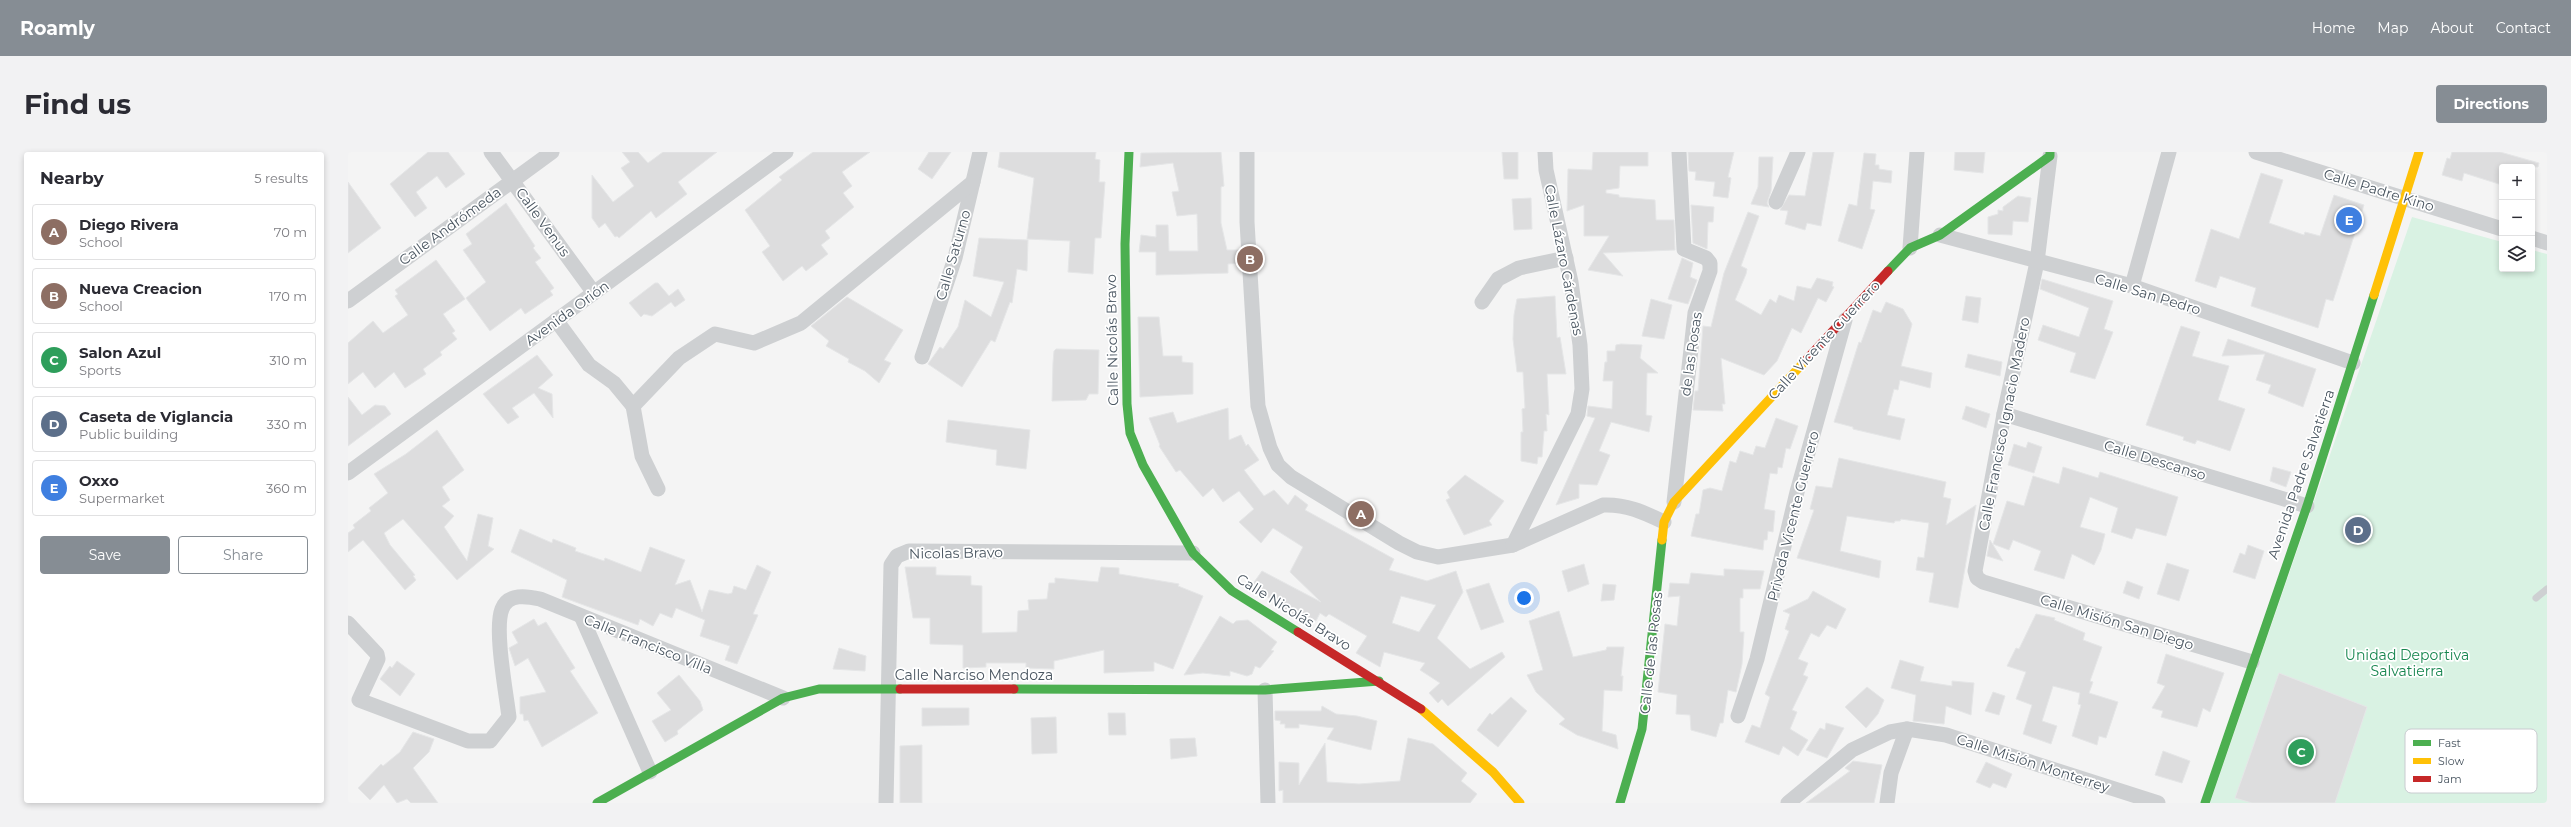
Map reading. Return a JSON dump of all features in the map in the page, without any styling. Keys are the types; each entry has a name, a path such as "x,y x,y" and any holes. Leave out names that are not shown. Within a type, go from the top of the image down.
{"street":[{"name":"Calle Venus","path":"491,152 594,293"},
{"name":"Calle Andrómeda","path":"348,301 552,152"},
{"name":"Avenida Orión","path":"348,474 786,152"},
{"name":"Calle Saturno","path":"922,357 954,258 980,152"},
{"name":"Calle Nicolás Bravo","path":"1129,152 1125,244 1127,404 1130,433 1143,465 1168,512 1193,553 1232,591 1379,681 1421,710 1493,772 1520,803"},
{"path":"1247,152 1247,222 1258,406 1270,448 1278,464 1291,477 1417,552 1438,557 1513,545 1603,505 1619,504 1641,511 1664,522"},
{"name":"Calle Lázaro Cárdenas","path":"1513,545 1578,414 1582,389 1580,345 1566,258 1546,170 1545,152"},
{"name":"de las Rosas","path":"1674,502 1695,313 1710,271 1710,263 1706,258 1684,249 1679,152"},
{"path":"1776,202 1798,152"},
{"path":"1917,152 1910,248 1940,235 2050,154"},
{"path":"2132,286 2169,152"},
{"name":"Calle Padre Kino","path":"2256,152 2405,197 2499,228"},
{"name":"Avenida Padre Salvatierra","path":"2205,803 2306,506 2353,363 2419,152"},
{"name":"Calle Francisco Ignacio Madero","path":"1983,582 1977,578 1975,571 2004,414 2037,262 2050,154"},
{"path":"633,406 679,358 716,334 754,343 801,323 973,182"},
{"name":"Calle San Pedro","path":"1940,235 2132,286 2353,363"},
{"path":"2535,239 2547,243"},
{"name":"Calle Vicente Guerrero","path":"1674,502 1846,315 1910,248"},
{"path":"1482,302 1498,279 1519,268 1566,258"},
{"name":"Privada Vicente Guerrero","path":"1738,716 1757,659 1796,492 1846,315"},
{"path":"556,320 589,364 614,383 633,406 642,456 658,489"},
{"name":"Calle Descanso","path":"2004,414 2306,506"},
{"name":"Calle de las Rosas","path":"1620,803 1642,729 1664,522 1674,502"},
{"name":"Nicolas Bravo","path":"886,803 887,688 891,565 897,556 909,551 1193,553"},
{"name":"Calle Misión San Diego","path":"1983,582 2252,662"},
{"name":"Calle Francisco Villa","path":"348,623 377,654 378,659 359,700 468,742 490,741 509,717 499,627 502,608 511,598 524,596 540,599 582,618 783,698"},
{"path":"582,618 650,772"},
{"name":"Calle Narciso Mendoza","path":"597,803 783,698 819,689 1264,690 1379,681"},
{"path":"1264,690 1268,803"},
{"path":"1788,803 1852,750 1890,732 1907,729 1891,773 1887,803"},
{"name":"Calle Misión Monterrey","path":"1907,729 1946,735 2158,803"}],"lane":[{"path":"2536,598 2547,589"}],"green space":[{"name":"Unidad Deportiva Salvatierra","path":"2412,217 2499,241 2499,272 2535,272 2535,251 2547,254 2547,803 2210,803"}],"building":[{"path":"428,152 448,152 465,174 446,188 437,176 416,192 427,208 415,217 390,184"},
{"path":"622,152 638,152 648,163 663,152 717,152 678,182 687,194 656,218 651,211 619,238 617,236 615,237 605,223 599,228 592,218 592,175 613,202 634,186 621,168 630,162"},
{"path":"813,152 870,152 842,172 852,186 843,193 854,207 825,231 830,238 821,245 828,254 806,271 802,266 783,281 762,252 770,246 745,210 782,180 779,177"},
{"path":"929,152 951,152 932,179 918,169"},
{"path":"1000,152 1096,152 1095,159 1100,160 1099,182 1105,182 1101,238 1095,238 1093,274 1068,272 1070,241 1027,239 1034,178 998,167"},
{"path":"1221,152 1224,186 1221,187 1221,223 1227,250 1240,250 1240,263 1228,264 1228,273 1156,275 1156,252 1139,252 1141,235 1156,237 1156,225 1168,225 1169,251 1198,251 1197,214 1177,216 1172,192 1179,191 1173,163 1140,167 1141,153"},
{"path":"1502,152 1518,152 1518,179 1504,179"},
{"path":"1593,152 1648,152 1648,166 1620,166 1619,188 1606,190 1606,193 1619,195 1619,197 1655,200 1656,220 1674,220 1675,250 1603,253 1623,276 1588,270 1609,236 1584,236 1584,205 1567,211 1568,169 1592,170"},
{"path":"1688,152 1734,152 1728,177 1731,178 1728,198 1713,196 1715,182 1695,180 1696,172 1689,171"},
{"path":"1813,152 1834,152 1821,226 1807,223 1805,230 1785,224 1788,211 1780,210 1789,195 1805,196"},
{"path":"1955,152 1985,152 1983,173 1954,170"},
{"path":"2452,152 2500,152 2539,163 2538,167 2535,167 2535,164 2499,164 2499,184 2464,173 2462,181 2442,175 2447,158 2450,159"},
{"path":"1864,153 1876,154 1875,165 1879,165 1879,169 1892,171 1891,183 1873,181 1870,209 1875,210 1862,249 1838,241 1849,204 1857,206"},
{"path":"1759,157 1773,157 1771,191 1767,203 1769,207 1751,204 1758,187"},
{"path":"2261,173 2283,180 2269,223 2304,235 2305,232 2320,236 2334,195 2364,205 2333,301 2326,299 2318,328 2251,306 2256,288 2220,276 2216,288 2195,281 2211,229 2239,239"},
{"path":"348,182 381,228 348,253"},
{"path":"2018,196 2031,198 2028,222 2013,221 2012,235 1988,234 1988,217 1998,214 1998,210 2003,211 2003,207"},
{"path":"1531,198 1532,229 1514,230 1512,199"},
{"path":"506,203 535,246 533,248 541,258 535,262 554,288 550,291 553,295 534,308 525,314 521,308 490,331 466,298 486,282 463,250 472,244 466,234"},
{"path":"1691,205 1714,207 1713,222 1708,222 1707,249 1693,243"},
{"path":"1748,212 1759,216 1741,266 1747,269 1735,300 1761,315 1770,299 1776,303 1779,295 1794,301 1797,286 1811,289 1817,278 1833,282 1832,286 1834,287 1826,302 1818,298 1801,333 1792,328 1777,361 1764,375 1721,358 1725,404 1722,404 1723,411 1693,410 1695,391 1698,391 1703,326 1711,327 1724,273"},
{"path":"979,238 1028,240 1027,271 1017,269 1012,303 1010,302 995,342 991,340 962,387 928,364 940,347 943,349 958,327 965,300 991,317 1004,282 973,276"},
{"path":"1682,258 1693,263 1690,277 1697,280 1688,304 1668,299"},
{"path":"436,260 465,299 443,314 455,331 452,333 457,339 440,352 442,355 423,369 426,374 405,388 394,372 375,388 363,372 348,384 348,343 373,321 383,333 408,315 395,296 398,294 395,290"},
{"path":"2042,279 2113,301 2104,329 2113,332 2095,379 2070,372 2076,353 2038,340 2043,325 2079,337 2089,308 2040,289"},
{"path":"655,283 658,283 669,296 678,289 685,300 675,307 671,302 652,316 644,314 641,317 629,303"},
{"path":"1555,296 1557,338 1560,337 1566,374 1547,374 1549,415 1546,414 1547,431 1544,431 1542,457 1538,457 1537,464 1521,461 1521,432 1523,432 1522,409 1525,408 1523,372 1517,372 1513,339 1514,315 1517,299"},
{"path":"1966,296 1981,298 1978,323 1962,320"},
{"path":"847,297 903,330 884,360 891,363 879,383 865,371 848,362 849,359 826,346 829,341 811,326"},
{"path":"1651,299 1672,305 1664,339 1642,336"},
{"path":"1886,302 1903,309 1912,324 1901,366 1932,373 1930,388 1900,380 1898,390 1894,389 1887,415 1905,419 1900,440 1853,429 1853,427 1834,422 1859,342 1861,343 1873,310 1881,313"},
{"path":"1138,317 1159,317 1163,356 1182,356 1182,362 1193,363 1193,394 1140,397"},
{"path":"2181,326 2200,332 2192,356 2229,366 2218,400 2245,409 2230,451 2197,440 2195,444 2183,440 2184,437 2146,425"},
{"path":"2228,339 2316,369 2303,407 2268,393 2271,385 2256,380 2265,354 2222,356"},
{"path":"1616,345 1642,345 1640,358 1658,373 1647,373 1646,415 1652,416 1649,432 1611,422 1599,451 1610,455 1597,485 1579,484 1579,498 1556,505 1595,418 1587,416 1588,406 1612,409 1613,381 1603,381 1605,362 1607,362 1607,351 1615,351"},
{"path":"1056,349 1099,350 1098,394 1089,394 1086,400 1052,401 1053,363 1054,351"},
{"path":"1968,354 2002,362 2000,376 1965,367"},
{"path":"537,355 553,375 538,388 552,394 553,418 534,393 512,408 519,417 508,424 483,394"},
{"path":"348,397 362,415 375,405 385,406 391,414 348,446"},
{"path":"1966,406 1990,414 1986,428 1962,419"},
{"path":"1228,408 1229,440 1241,435 1246,446 1248,444 1259,460 1244,470 1264,496 1274,490 1288,505 1295,495 1308,505 1305,510 1394,559 1389,570 1427,581 1456,571 1463,592 1437,638 1470,669 1502,652 1505,657 1448,706 1442,699 1438,703 1429,693 1440,683 1420,670 1425,663 1384,652 1380,667 1356,653 1367,636 1329,614 1326,617 1320,613 1316,621 1305,615 1303,618 1297,617 1254,588 1252,585 1262,571 1321,602 1290,572 1303,547 1273,528 1261,543 1239,522 1254,509 1239,491 1223,502 1213,488 1203,497 1180,470 1176,472 1159,446 1160,445 1149,418 1173,412 1177,423","holes":["1401,596 1436,605 1419,632 1392,623"]},
{"path":"1776,418 1798,426 1790,449 1786,448 1782,468 1778,467 1777,474 1770,473 1764,509 1775,511 1773,532 1768,531 1767,540 1764,540 1763,550 1691,536 1696,514 1699,514 1703,490 1710,488 1722,491 1730,461 1736,463 1740,451 1753,455 1756,446 1765,448"},
{"path":"948,420 1030,430 1026,469 996,465 997,450 946,442"},
{"path":"437,430 464,470 442,487 450,500 442,506 454,516 444,527 467,561 478,514 493,518 488,546 494,549 457,580 403,519 384,533 390,545 415,575 413,576 416,580 405,590 363,540 348,552 348,533 355,528 353,525 371,511 369,508 388,493 374,474 406,454"},
{"path":"2028,442 2042,447 2034,473 2008,465 2014,444 2026,448"},
{"path":"1839,458 1946,482 1943,497 1951,499 1946,525 1976,505 1958,608 1929,602 1934,573 1916,570 1918,557 1924,558 1929,523 1901,519 1900,521 1895,521 1894,523 1847,516 1840,551 1881,561 1879,578 1797,558 1814,510 1810,509 1816,486 1832,488"},
{"path":"2063,467 2098,478 2100,472 2178,497 2166,536 2136,528 2132,539 2111,532 2118,508 2090,497 2080,527 2105,534 2101,550 2094,565 2072,554 2064,579 2034,570 2041,551 2013,540 2009,550 1993,544 2007,501 2024,506 2033,476 2059,484"},
{"path":"2273,467 2291,472 2286,487 2270,481"},
{"path":"1465,475 1504,501 1489,521 1492,525 1464,535 1446,500 1450,498 1447,492"},
{"path":"520,529 552,543 553,539 576,548 575,551 604,561 605,558 641,572 650,547 685,560 675,585 690,580 702,612 709,590 728,594 732,593 734,586 746,590 757,565 771,572 753,614 758,615 737,664 725,660 730,646 700,636 705,620 676,608 672,618 660,613 653,626 640,619 638,625 562,597 567,580 511,552"},
{"path":"1990,540 2003,561 1987,556"},
{"path":"2248,545 2264,551 2255,579 2233,572 2240,553 2245,555"},
{"path":"2167,563 2189,570 2179,601 2157,594"},
{"path":"1584,564 1589,584 1568,592 1562,571"},
{"path":"905,567 936,567 936,575 971,576 971,585 982,586 982,633 1017,632 1018,611 1029,610 1028,600 1047,599 1049,583 1055,583 1055,578 1098,582 1101,567 1119,568 1119,574 1179,584 1178,586 1203,596 1173,669 1154,662 1154,671 1104,673 1104,650 1054,661 1054,669 1026,668 1026,663 986,663 986,667 963,668 963,645 930,644 930,618 913,618"},
{"path":"1724,569 1764,571 1760,589 1743,589 1743,598 1740,598 1740,632 1744,632 1742,664 1736,692 1728,690 1723,723 1720,723 1716,737 1691,730 1690,715 1676,714 1677,695 1658,692 1665,624 1677,626 1680,596 1668,597 1670,583 1689,584 1691,573 1724,576"},
{"path":"2127,581 2143,587 2139,599 2123,593"},
{"path":"1489,583 1504,622 1481,630 1466,590"},
{"path":"1603,584 1616,585 1614,600 1601,601"},
{"path":"1813,591 1846,609 1836,629 1827,625 1819,637 1811,633 1798,659 1808,663 1803,675 1808,677 1792,710 1797,712 1790,729 1808,740 1798,756 1783,746 1779,755 1745,742 1752,725 1760,728 1770,697 1765,694 1789,631 1785,629 1790,614 1783,611 1808,599"},
{"path":"1559,611 1573,657 1606,650 1607,647 1624,647 1621,676 1623,676 1622,691 1604,690 1602,731 1616,735 1618,749 1577,735 1559,724 1565,719 1536,692 1527,675 1543,670 1529,621"},
{"path":"2036,614 2055,618 2054,620 2085,633 2083,640 2102,647 2090,681 2093,682 2089,693 2118,702 2106,738 2099,736 2097,745 2072,736 2081,705 2078,704 2080,693 2053,686 2042,721 2057,726 2051,744 2023,734 2032,705 2016,699 2026,672 2007,666 2016,648 2019,649"},
{"path":"1220,616 1233,624 1236,621 1248,620 1277,642 1271,650 1274,651 1260,668 1255,666 1252,674 1247,676 1230,671 1230,676 1203,673 1184,675"},
{"path":"534,619 538,626 546,622 575,668 570,671 598,713 542,747 528,720 524,721 523,714 520,714 520,697 546,692 528,658 515,666 509,648 518,643 512,632"},
{"path":"839,648 866,656 865,671 833,669"},
{"path":"2166,654 2224,673 2210,712 2203,708 2197,727 2161,717 2163,711 2152,708 2165,686 2157,683"},
{"path":"1900,660 1924,667 1920,681 1952,686 1952,681 1974,683 1971,715 1946,706 1944,724 1913,721 1916,695 1891,688"},
{"path":"397,661 415,674 400,696 380,679 390,666 392,668"},
{"path":"2279,673 2367,707 2335,803 2252,803 2235,798"},
{"path":"679,675 700,701 703,710 677,731 678,734 665,742 652,721 671,710 657,693"},
{"path":"1867,687 1884,700 1878,714 1866,728 1845,707"},
{"path":"1993,692 2005,696 1999,715 1985,711"},
{"path":"1511,697 1527,711 1498,747 1477,730 1490,713 1492,715"},
{"path":"1322,706 1336,714 1357,716 1377,721 1371,750 1327,739 1334,728 1299,724 1299,728 1285,728 1285,724 1280,724 1281,721 1275,720 1275,711 1321,711"},
{"path":"922,708 969,708 969,725 922,726"},
{"path":"1108,713 1125,713 1126,735 1109,735"},
{"path":"1056,717 1057,753 1032,754 1031,718"},
{"path":"1826,723 1844,728 1827,758 1806,750 1820,728 1825,730"},
{"path":"413,732 434,739 429,752 413,768 438,803 411,803 407,799 397,803 384,785 370,800 358,788 381,764 383,766 400,752"},
{"path":"1195,738 1197,756 1171,759 1170,739"},
{"path":"1408,738 1433,744 1467,773 1461,781 1477,794 1470,803 1283,803 1283,790 1279,791 1279,762 1299,763 1299,785 1325,743 1327,782 1359,784 1400,781"},
{"path":"922,745 922,803 900,803 900,746"},
{"path":"2163,751 2190,761 2182,783 2155,775"},
{"path":"1853,761 1882,765 1874,803 1806,803 1850,771 1845,768"},
{"path":"1986,762 2012,774 2006,788 1993,783 1990,788 1976,782"}],"traffic: fast":[{"path":"1129,152 1125,244 1127,404 1130,433 1143,465 1193,553 1232,591 1298,632"},
{"path":"1888,271 1910,248 1940,235 2050,156 2050,152"},
{"path":"2205,803 2307,506 2374,295"},
{"path":"1620,803 1642,729 1662,540"},
{"path":"1014,689 1265,690 1379,681"},
{"path":"597,803 783,698 819,689 900,689"}],"traffic: slow":[{"path":"2374,295 2419,152"},
{"path":"1662,540 1664,522 1674,502 1806,360"},
{"path":"1421,709 1493,772 1520,803"}],"traffic: jam":[{"path":"1806,360 1888,271"},
{"path":"1298,632 1421,709"},
{"path":"900,689 1014,689"}],"place":[{"name":"Oxxo","path":"2349,220"},
{"name":"Nueva Creacion","path":"1250,259"},
{"name":"Diego Rivera","path":"1361,514"},
{"name":"Caseta de Viglancia","path":"2358,530"},
{"name":"Salon Azul","path":"2301,752"}]}
